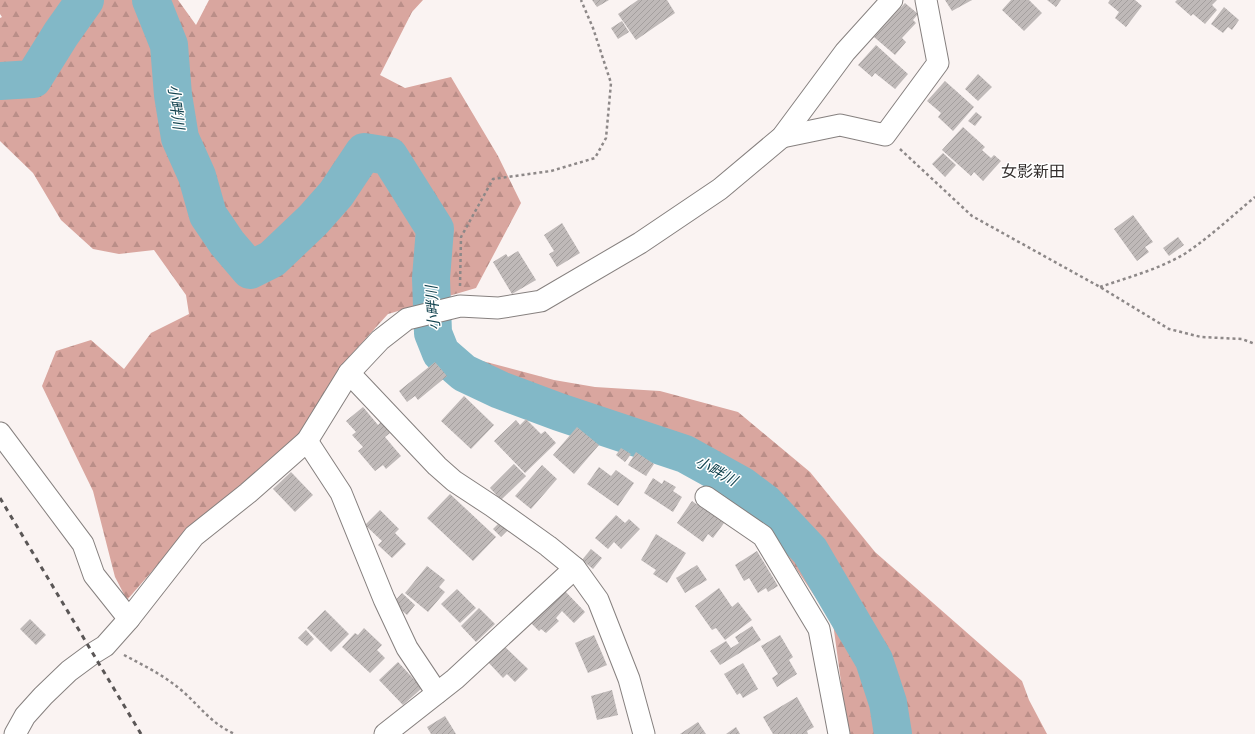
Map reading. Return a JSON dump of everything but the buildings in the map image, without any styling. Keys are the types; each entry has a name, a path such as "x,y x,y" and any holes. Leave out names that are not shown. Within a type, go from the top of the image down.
{"street":[{"path":"15,734 25,716 43,696 69,671 105,646 129,619 194,536 248,493 306,441 349,373 380,340 410,318 460,306 498,308 541,301 640,243 720,189 782,137 844,52 892,0"},
{"path":"782,137 840,125 885,135 938,63 926,0"},
{"path":"349,373 437,466 454,481 548,546 575,568 598,600 629,679 644,734"},
{"path":"0,433 83,544 94,575 129,619"},
{"path":"306,441 340,493 384,599 407,648 436,692"},
{"path":"706,496 763,536 819,629 839,734"},
{"path":"385,734 436,692 455,679 575,568"},
{"path":"0,724 11,734"}],"path":[{"path":"460,306 461,237 493,179 551,171 595,158 606,138 611,83 593,28 581,0"},
{"path":"885,135 972,216 1100,287 1169,329 1201,337 1242,339 1255,344"},
{"path":"1100,287 1154,268 1184,253 1213,233 1255,197"},
{"path":"105,646 157,672 179,689 214,722 235,734"}],"green space":[{"path":"0,0 178,0 196,25 209,0 423,0 412,12 380,75 405,88 451,77 498,156 521,203 476,288 388,314 339,368 299,439 186,532 127,600 115,577 93,491 42,386 56,351 91,340 124,369 151,333 189,314 186,295 154,250 119,254 93,249 61,220 33,173 0,141 0,18 2,17 0,14"},
{"path":"471,358 554,380 595,387 660,391 738,412 810,472 875,552 1022,681 1029,700 1047,734 848,734 833,623 795,567 767,521 699,474 617,423 532,393"}],"waterway":[{"name":"小畔川","path":"0,81 33,79 61,34 85,0"},
{"name":"小畔川","path":"151,0 169,45 173,95 180,138 197,176 208,215 227,243 250,270 272,259 313,220 336,194 364,152 389,156 435,229 431,278 433,333 441,353 464,373 500,390 559,412 685,454 741,485 765,503 810,551 874,660 888,703 893,734"}],"railway":[{"path":"0,498 141,734"}],"district":[{"name":"女影新田","path":"1033,171"}]}
